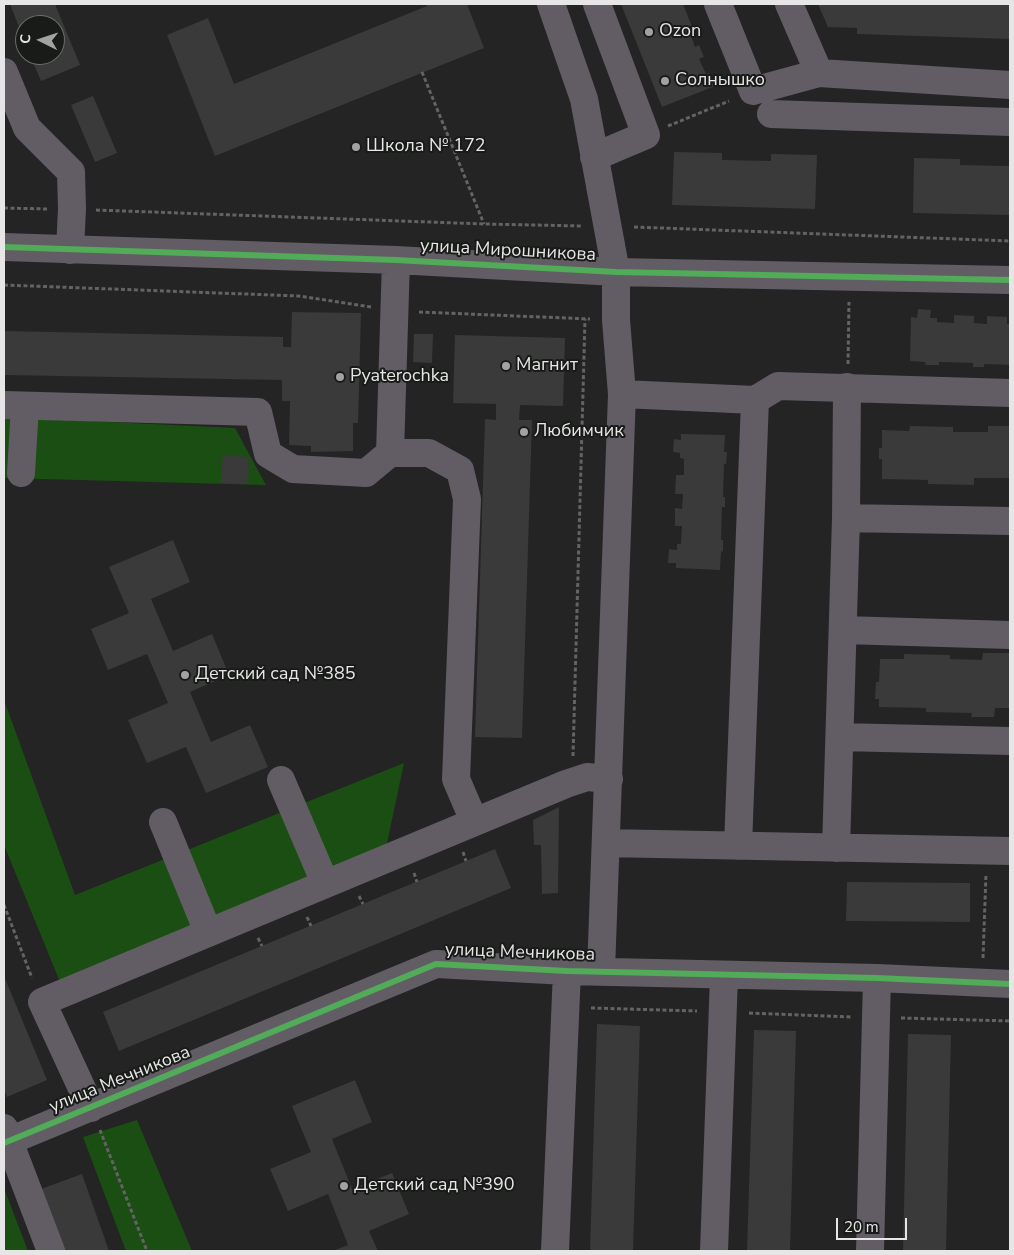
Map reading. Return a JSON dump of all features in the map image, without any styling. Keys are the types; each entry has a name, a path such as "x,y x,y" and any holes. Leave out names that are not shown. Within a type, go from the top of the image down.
{"street":[{"path":"551,4 584,99 616,272 616,320 622,394 601,971"},
{"path":"594,156 646,135 597,4"},
{"path":"718,4 753,91 819,73 1010,85"},
{"path":"790,4 819,73"},
{"path":"4,72 26,128 71,172 70,250"},
{"path":"771,114 1010,122"},
{"name":"улица Мирошникова","path":"4,247 396,260 616,272 1010,280"},
{"path":"390,453 396,311 396,260"},
{"path":"622,394 755,400 778,386 1010,393"},
{"path":"836,848 846,518 847,387"},
{"path":"738,846 755,400"},
{"path":"21,473 14,406 258,412 268,454 293,469 366,473 390,453 429,453 460,470 467,499 456,779 474,821"},
{"path":"846,518 1010,521"},
{"path":"843,630 1010,635"},
{"path":"840,737 1010,741"},
{"path":"91,1108 42,1002 474,821 572,782 587,777 609,779"},
{"path":"281,780 325,884"},
{"path":"163,822 208,932"},
{"path":"606,843 998,851"},
{"name":"улица Мечникова","path":"6,1137 91,1108 436,964 567,971 877,978 1010,984"},
{"path":"555,1251 567,971"},
{"path":"714,1251 724,976"},
{"path":"870,1251 877,978"},
{"path":"6,1137 51,1251"}],"path":[{"path":"422,72 484,224"},
{"path":"646,135 753,91"},
{"path":"4,208 484,224 607,226 1010,241"},
{"path":"4,285 299,296 396,311 616,320"},
{"path":"847,387 849,297"},
{"path":"572,782 585,318"},
{"path":"982,982 998,851"},
{"path":"4,905 42,1002"},
{"path":"565,1007 1010,1021"},
{"path":"91,1108 147,1251"}],"green space":[{"path":"4,417 235,428 266,485 4,478"},
{"path":"4,700 75,895 404,763 386,848 60,982 4,845"},
{"path":"137,1120 192,1251 126,1251 83,1137"},
{"path":"4,1188 28,1251 4,1251"}],"building":[{"path":"10,4 55,4 60,15 15,15 15,17"},
{"path":"426,4 467,4 484,48 215,156 167,35 208,18 234,84 427,6"},
{"path":"621,4 683,4 695,34 691,36 695,47 699,45 704,57 699,59 706,74 709,73 715,86 662,107"},
{"path":"818,4 1010,4 1010,39 857,34 857,28 828,27"},
{"path":"65,28 80,65 41,81 34,65 65,65"},
{"path":"93,96 117,153 95,162 71,105"},
{"path":"674,152 722,153 722,160 771,161 771,154 817,155 815,209 672,205"},
{"path":"914,158 960,159 960,165 1010,166 1010,215 913,213"},
{"path":"918,309 931,310 930,318 937,318 937,322 954,323 954,315 974,316 974,323 987,324 987,316 1007,317 1007,324 1010,324 1010,365 984,364 984,367 973,367 973,363 939,362 939,365 926,365 925,362 910,361 911,317 917,318"},
{"path":"292,312 361,313 358,423 353,423 353,451 311,452 311,446 289,445 290,401 282,401 282,380 4,375 4,331 283,337 283,347 291,347"},
{"path":"414,334 433,334 432,363 413,362"},
{"path":"455,335 565,338 563,406 520,405 519,420 532,420 522,738 475,737 485,419 496,420 496,404 453,403"},
{"path":"910,426 953,427 953,432 988,432 988,426 1010,426 1010,478 974,478 974,485 928,484 928,480 882,479 882,459 879,459 879,448 882,448 882,430 909,431"},
{"path":"681,434 725,435 724,452 727,452 726,464 724,464 723,497 725,497 725,507 722,507 721,540 723,540 723,551 721,552 720,570 676,568 676,563 668,563 669,549 677,550 677,544 681,544 682,526 675,526 675,508 682,509 683,494 675,494 676,475 684,475 684,459 680,458 680,453 673,452 674,439 681,440"},
{"path":"223,455 249,457 248,484 221,483"},
{"path":"173,540 190,582 151,599 173,651 212,634 229,675 190,692 211,742 250,725 268,767 206,793 186,747 147,763 128,720 168,703 147,654 108,670 91,629 129,613 109,567"},
{"path":"983,653 1010,653 1010,708 995,708 994,717 971,717 972,713 926,712 926,708 879,707 879,699 875,699 876,682 879,682 880,659 904,659 904,654 950,655 950,659 982,660"},
{"path":"559,807 558,893 542,894 541,845 534,845 533,820"},
{"path":"495,849 511,888 119,1051 103,1012"},
{"path":"847,882 970,883 970,922 846,921"},
{"path":"4,976 47,1080 7,1097 4,1090"},
{"path":"597,1024 640,1026 633,1251 590,1251"},
{"path":"754,1030 796,1031 790,1251 747,1251"},
{"path":"908,1034 951,1035 946,1251 903,1251"},
{"path":"355,1080 372,1122 332,1139 352,1189 392,1173 409,1214 369,1231 378,1251 333,1251 348,1245 328,1194 288,1211 270,1169 311,1152 292,1106"},
{"path":"82,1174 109,1251 63,1251 41,1189"}],"cycle path":[{"path":"4,247 396,260 616,272 1010,280"},
{"path":"4,1143 436,964 567,971 877,978 1010,984"}],"place":[{"name":"Ozon","path":"649,32"},
{"name":"Солнышко","path":"665,81"},
{"name":"Школа № 172","path":"356,147"},
{"name":"Магнит","path":"506,366"},
{"name":"Pyaterochka","path":"340,377"},
{"name":"Любимчик","path":"524,432"},
{"name":"Детский сад №385","path":"185,675"},
{"name":"Детский сад №390","path":"344,1186"}]}
